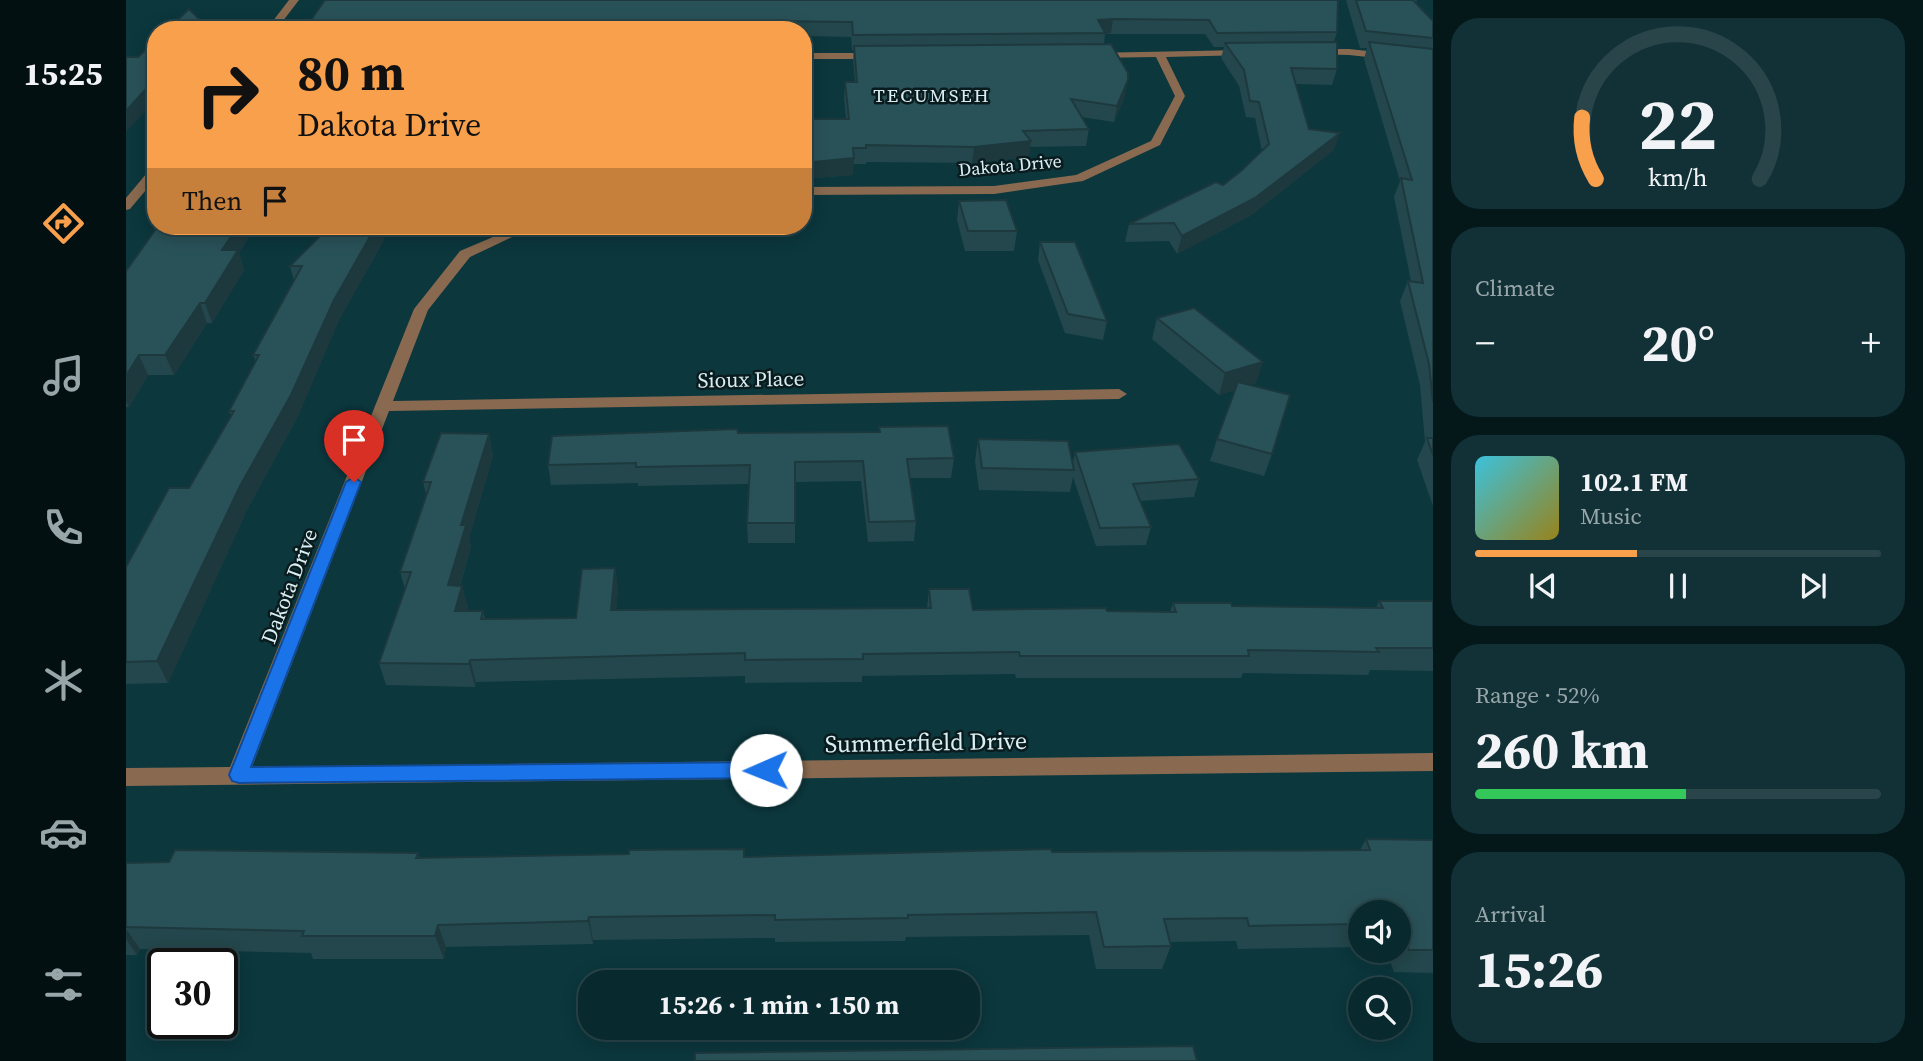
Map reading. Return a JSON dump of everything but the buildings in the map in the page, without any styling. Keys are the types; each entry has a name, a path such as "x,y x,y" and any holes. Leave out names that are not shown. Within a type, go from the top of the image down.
{"street":[{"path":"278,21 294,0"},
{"path":"1308,52 1349,52 1433,61"},
{"path":"1077,55 1254,53"},
{"name":"Dakota Drive","path":"812,191 994,190 1079,178 1156,143 1180,96 1160,55"},
{"path":"812,56 886,56"},
{"path":"126,206 147,181"},
{"name":"Dakota Drive","path":"239,775 422,309 465,254 508,235"},
{"name":"Sioux Place","path":"383,406 1119,394"},
{"name":"Summerfield Drive","path":"126,777 1433,762"}],"district":[{"name":"TECUMSEH","path":"932,95"}],"route":[{"path":"354,482 239,775 766,770"}]}
